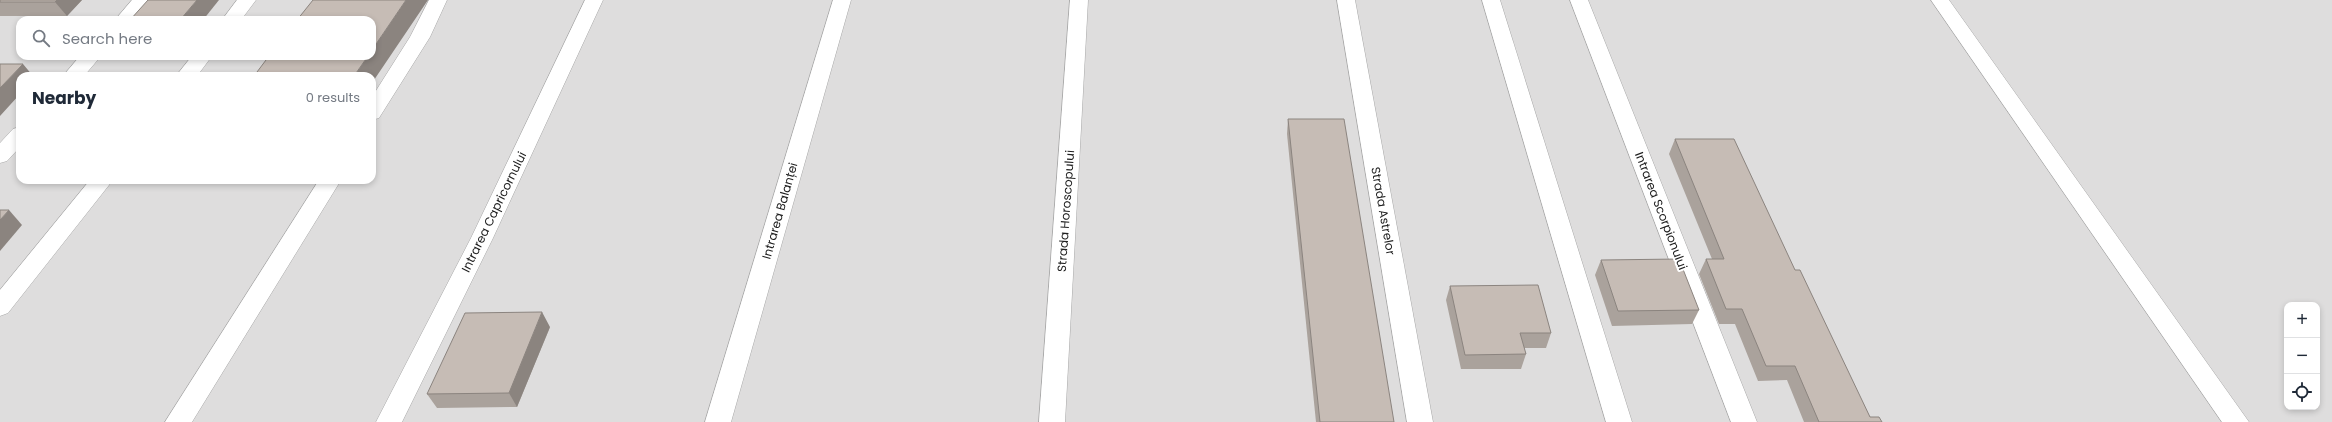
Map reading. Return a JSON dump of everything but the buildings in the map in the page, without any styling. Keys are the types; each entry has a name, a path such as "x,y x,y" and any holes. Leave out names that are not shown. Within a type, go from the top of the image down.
{"street":[{"path":"128,16 142,0"},
{"path":"234,16 248,0"},
{"path":"376,108 420,37 438,0"},
{"name":"Intrarea Capricornului","path":"389,422 482,238 594,0"},
{"name":"Intrarea Balanței","path":"718,422 842,0"},
{"name":"Strada Horoscopului","path":"1052,422 1079,0"},
{"name":"Strada Astrelor","path":"1346,0 1420,422"},
{"path":"1491,0 1619,422"},
{"name":"Intrarea Scorpionului","path":"1579,0 1744,422"},
{"path":"1940,0 2236,422"},
{"path":"77,72 87,60"},
{"path":"189,72 199,60"},
{"path":"0,156 16,138"},
{"path":"0,306 99,184"},
{"path":"178,422 327,184"}],"shaded area":[{"path":"0,0 2332,0 2332,422 0,422"}]}
